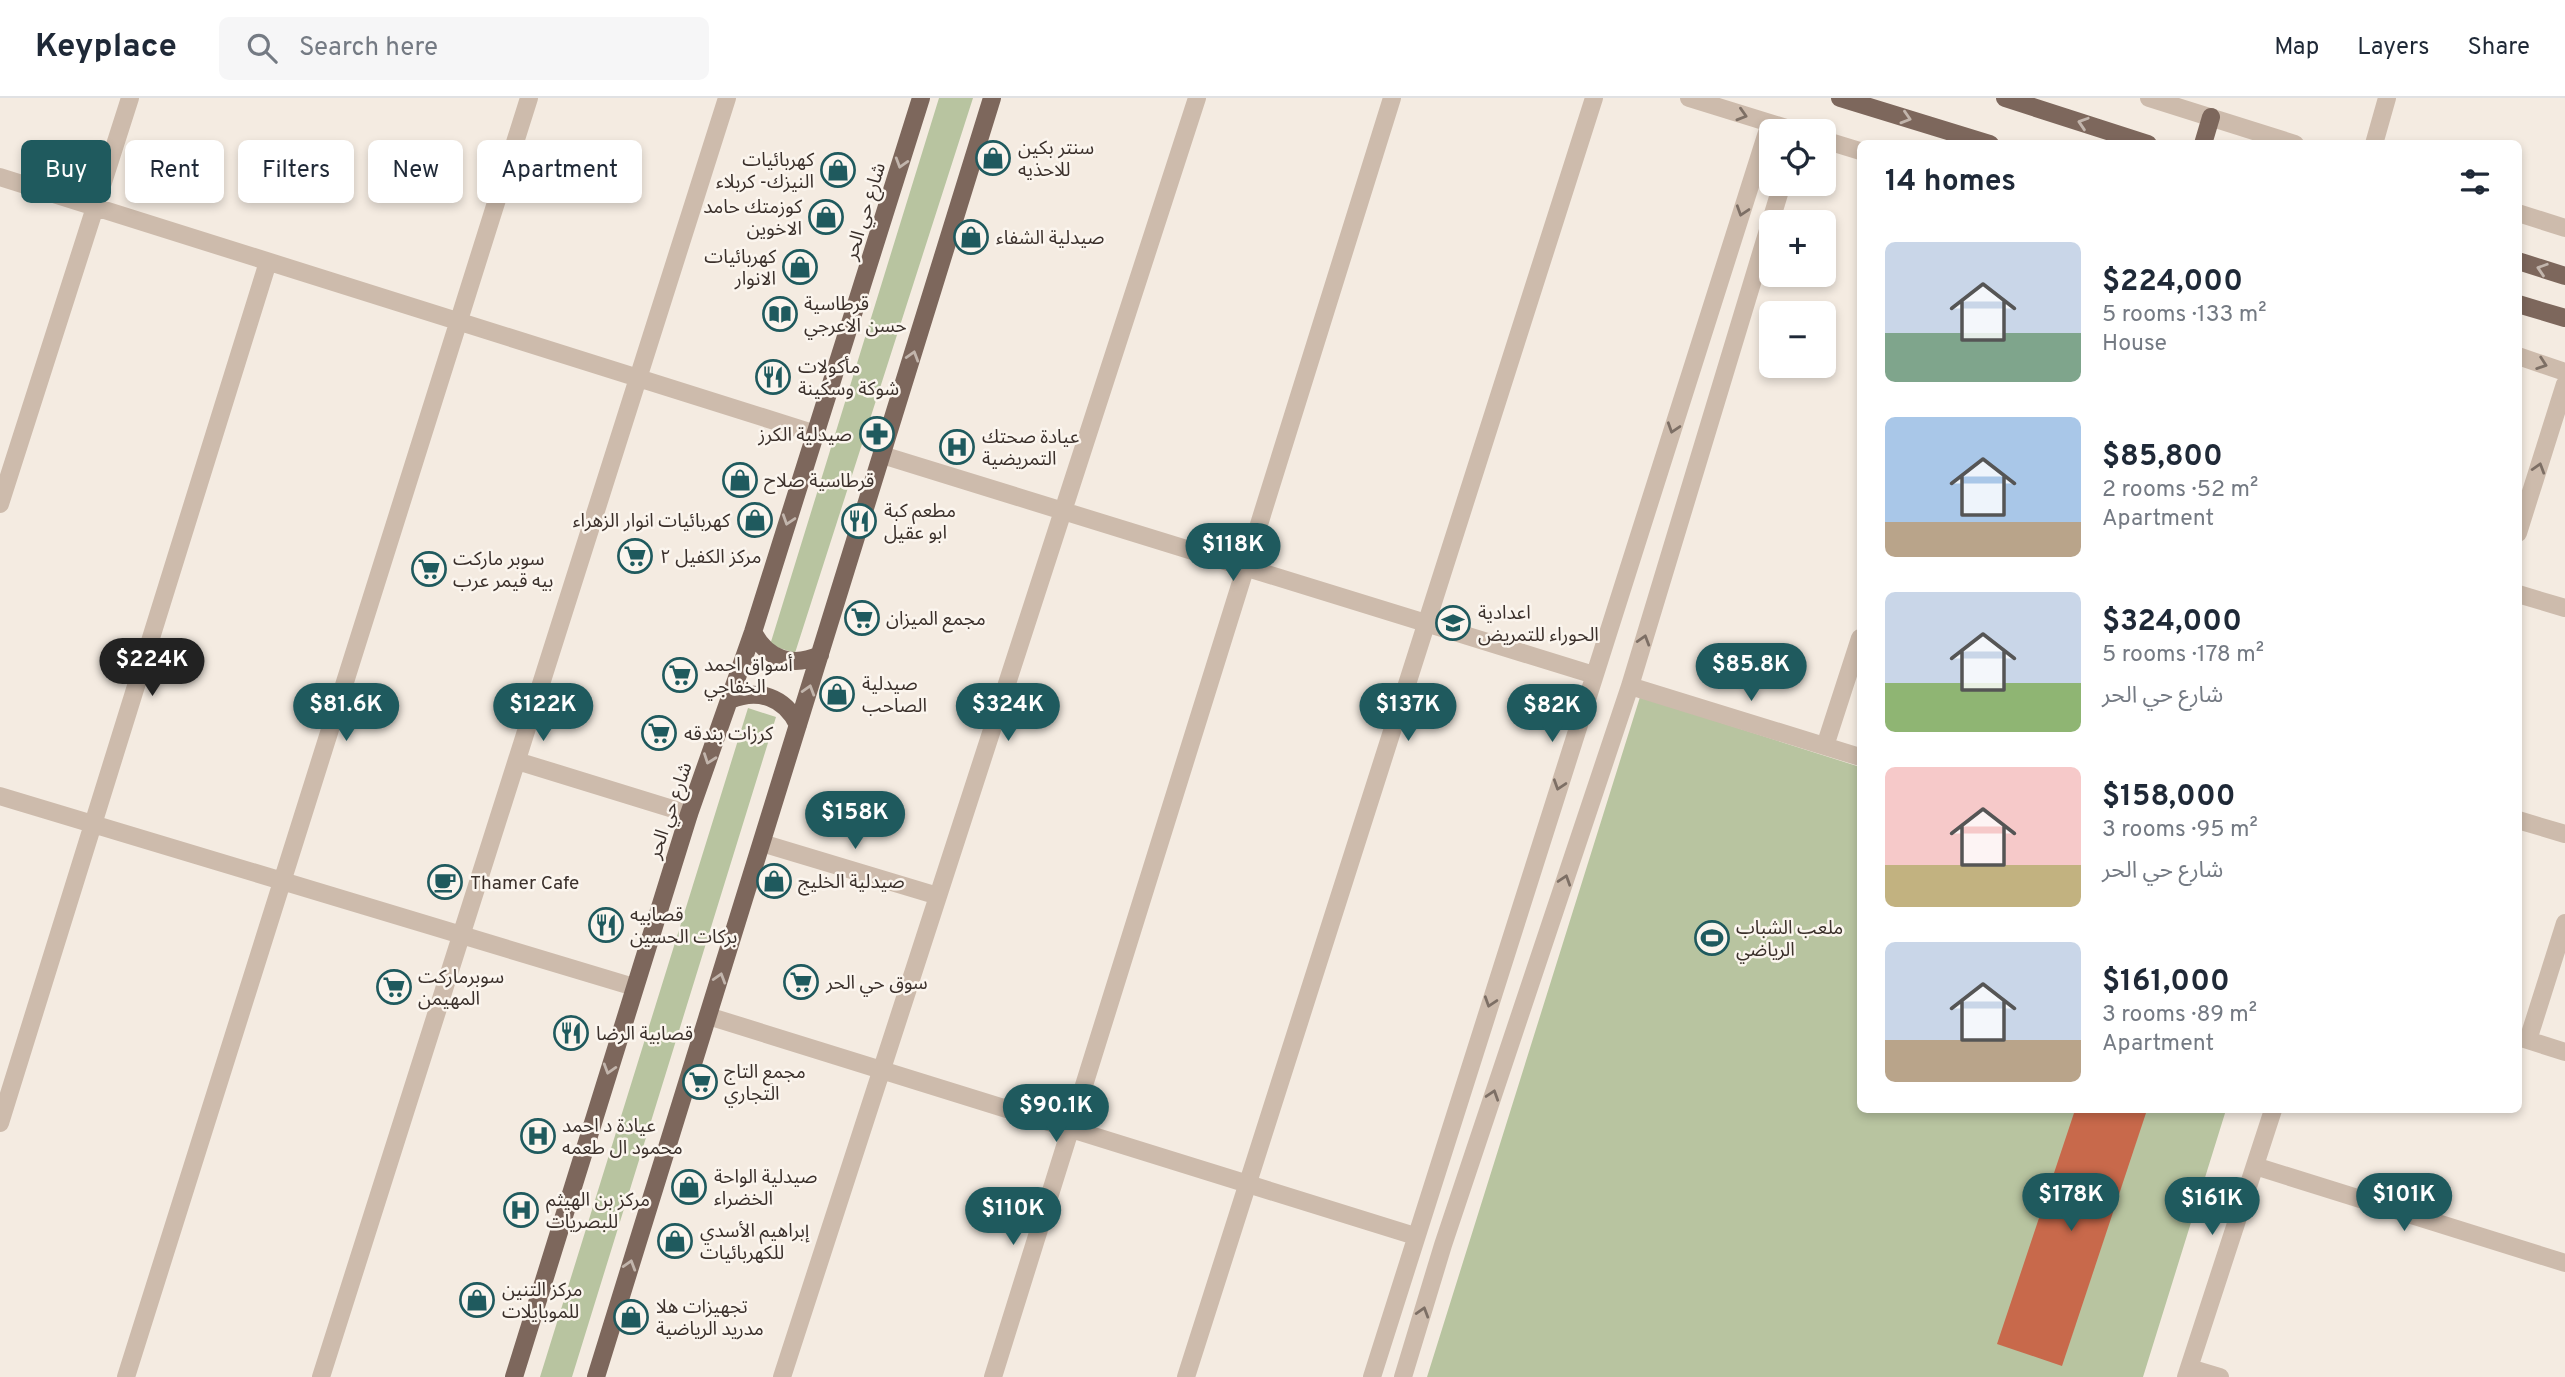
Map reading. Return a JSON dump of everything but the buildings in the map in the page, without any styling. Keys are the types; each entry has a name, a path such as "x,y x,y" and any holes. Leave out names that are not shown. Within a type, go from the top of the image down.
{"main road":[{"name":"شارع حي الحر","path":"514,1377 689,814 753,632 921,98"},
{"path":"596,1377 992,98"},
{"path":"1840,98 1977,140"},
{"path":"2005,98 2136,140"},
{"path":"2204,140 2211,117"},
{"path":"2522,262 2565,276"},
{"path":"2522,305 2565,318"},
{"path":"753,632 764,649 781,659 801,662 820,656"},
{"path":"730,701 747,694 765,695 782,703 798,725"}],"street":[{"path":"0,504 130,98"},
{"path":"126,1377 529,98"},
{"path":"321,1377 727,98"},
{"path":"782,1377 1197,98"},
{"path":"993,1377 1392,98"},
{"path":"1186,1377 1594,98"},
{"path":"1689,98 1759,120"},
{"path":"2149,98 2283,140"},
{"path":"2375,140 2387,98"},
{"path":"1836,144 1857,150"},
{"path":"1373,1377 1415,1236 1759,158"},
{"path":"0,177 816,434"},
{"path":"1403,1377 1443,1245 1630,686 1779,196"},
{"path":"2522,215 2565,228"},
{"path":"0,1123 268,262"},
{"path":"2522,357 2565,372"},
{"path":"2522,520 2565,384"},
{"path":"882,455 1594,675"},
{"path":"2522,595 2565,608"},
{"path":"1825,746 1857,647"},
{"path":"1630,686 1857,756"},
{"path":"517,761 689,814"},
{"path":"0,796 634,987"},
{"path":"2522,821 2565,834"},
{"path":"762,843 938,896"},
{"path":"2565,923 2523,1039 2565,1052"},
{"path":"708,1016 1415,1236"},
{"path":"2220,1377 2188,1372 2272,1113"},
{"path":"2255,1166 2565,1263"}],"green space":[{"path":"939,98 973,98 795,653 770,645"},
{"name":"ملعب الشباب الرياضي","path":"1640,697 1857,766 1857,1113 2225,1113 2143,1377 1427,1377"},
{"path":"748,708 776,717 572,1377 540,1377"}],"place":[{"name":"سنتر بكين للاحذيه","path":"993,158"},
{"name":"كهربائيات النيزك- كربلاء","path":"838,170"},
{"name":"كوزمتك حامد الاخوين","path":"826,217"},
{"name":"صيدلية الشفاء","path":"971,237"},
{"name":"كهربائيات الانوار","path":"800,267"},
{"name":"قرطاسية حسن الاعرجي","path":"780,314"},
{"name":"مأكولات شوكة وسكينة","path":"773,377"},
{"name":"صيدلية الكرز","path":"877,434"},
{"name":"عيادة صحتك التمريضية","path":"957,447"},
{"name":"قرطاسية صلاح","path":"740,480"},
{"name":"كهربائيات انوار الزهراء","path":"755,520"},
{"name":"مطعم كبة ابو عقيل","path":"859,521"},
{"name":"مركز الكفيل ٢","path":"635,556"},
{"name":"سوبر ماركت بيه قيمر عرب","path":"429,569"},
{"name":"مجمع الميزان","path":"862,618"},
{"name":"اعدادية الحوراء للتمريض","path":"1453,623"},
{"name":"أسواق احمد الخفاجي","path":"680,675"},
{"name":"صيدلية الصاحب","path":"837,694"},
{"name":"كرزات بندقه","path":"659,733"},
{"name":"صيدلية الخليج","path":"774,881"},
{"name":"Thamer Cafe","path":"445,882"},
{"name":"قصابيه بركات الحسين","path":"606,925"},
{"name":"ملعب الشباب الرياضي","path":"1712,938"},
{"name":"سوق حي الحر","path":"801,982"},
{"name":"سوبرماركت المهيمن","path":"394,987"},
{"name":"قصابية الرضا","path":"571,1033"},
{"name":"مجمع التاج التجاري","path":"700,1082"},
{"name":"عيادة د احمد محمود ال طعمه","path":"538,1136"},
{"name":"صيدلية الواحة الخضراء","path":"689,1187"},
{"name":"مركز بن الهيثم للبصريات","path":"521,1210"},
{"name":"إبراهيم الأسدي للكهربائيات","path":"675,1241"},
{"name":"مركز التنين للموبايلات","path":"477,1300"},
{"name":"تجهيزات هلا مدريد الرياضية","path":"631,1317"}]}
